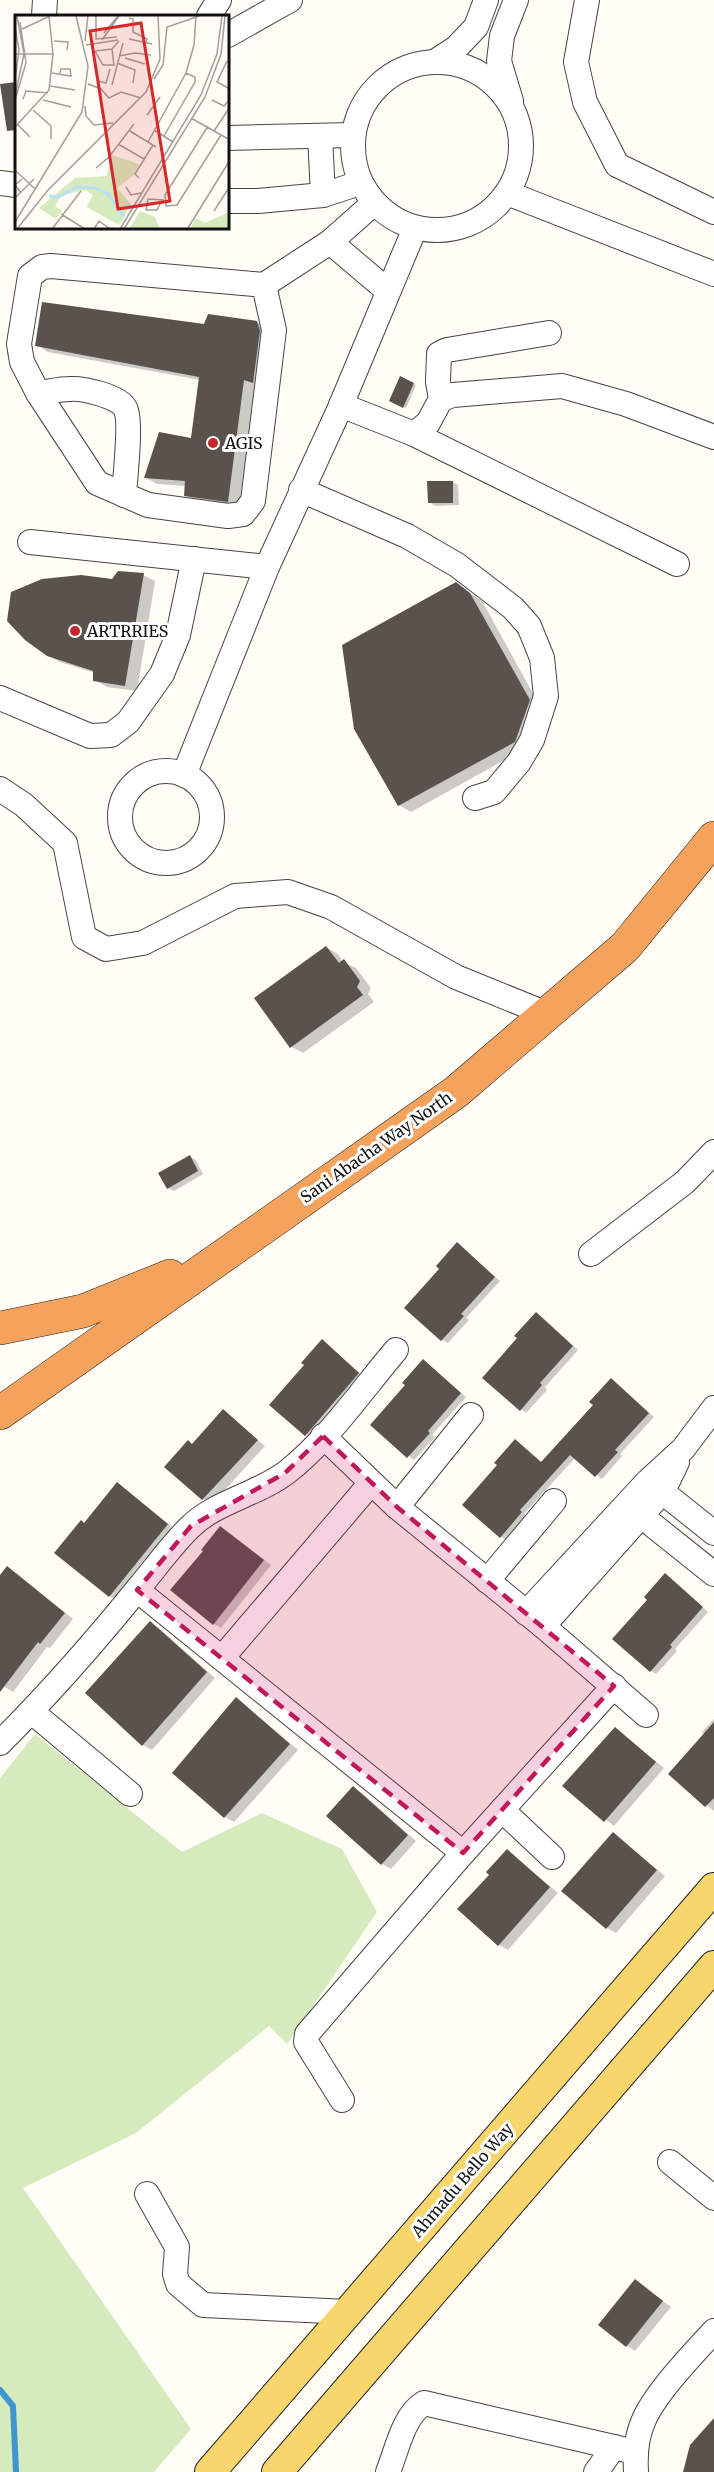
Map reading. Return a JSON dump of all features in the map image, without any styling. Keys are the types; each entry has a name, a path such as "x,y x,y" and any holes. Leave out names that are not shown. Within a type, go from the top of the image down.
{"highway":[{"name":"Sani Abacha Way North","path":"0,1413 288,1208 456,1092 625,947 714,838"},
{"path":"0,1328 83,1311 161,1281 288,1208"}],"main road":[{"name":"Ahmadu Bello Way","path":"210,2472 714,1888"},
{"path":"278,2472 714,1966"}],"street":[{"path":"44,15 45,0"},
{"path":"210,15 219,0"},
{"path":"230,33 252,8 290,0"},
{"path":"486,0 476,27 456,48 436,61 390,75 371,91 359,112 352,135 353,160 360,183 374,203 393,218 415,228 440,231 464,226 490,212 514,182 521,159 521,135 499,61 501,36 516,0"},
{"path":"587,0 576,62 585,102 617,165 714,212"},
{"path":"436,61 460,65 483,75 501,91 514,111"},
{"path":"230,138 352,135"},
{"path":"320,136 323,195"},
{"path":"0,183 15,184"},
{"path":"230,201 258,201 323,195 360,183"},
{"path":"507,193 714,274"},
{"path":"264,285 274,330 252,501 249,508 243,514 228,516 148,505 97,483 38,393 22,362 19,344 30,276 42,267 264,285 330,242 374,203"},
{"path":"184,775 267,567 341,405 415,228"},
{"path":"330,242 388,291"},
{"path":"414,434 428,423 441,399 438,382 439,354 447,350 549,333"},
{"path":"441,399 453,395 561,386 626,404 714,437"},
{"path":"38,393 71,388 117,400 126,408 128,423 124,495"},
{"path":"341,405 414,434 677,564"},
{"path":"301,490 407,536 457,566 513,608 529,626 542,658 546,696 532,740 519,762 494,792 475,798"},
{"path":"30,542 267,567"},
{"path":"0,698 90,736 111,735 128,722 162,674 178,635 194,559"},
{"path":"0,789 24,804 65,843 84,936 106,950 143,943 235,896 288,892 331,907 456,977 547,1014"},
{"path":"591,1254 685,1182 714,1152"},
{"path":"0,1743 32,1712 191,1526 221,1505 285,1473 323,1436 396,1350"},
{"path":"534,1619 635,1510 714,1408"},
{"path":"397,1507 471,1415"},
{"path":"323,1436 397,1507 534,1619 646,1715"},
{"path":"222,1658 371,1483"},
{"path":"655,1486 714,1533"},
{"path":"487,1581 554,1501"},
{"path":"635,1510 714,1574"},
{"path":"137,1590 463,1853"},
{"path":"342,2100 306,2042 307,2034 463,1853 614,1686"},
{"path":"32,1712 130,1794"},
{"path":"502,1810 552,1857"},
{"path":"669,2162 714,2198"},
{"path":"147,2194 177,2247 175,2274 178,2284 202,2305 348,2312"},
{"path":"597,2472 628,2457 643,2421 669,2382 714,2331"},
{"path":"388,2472 409,2418 416,2408 424,2403 628,2457"}],"highlighted area":[{"path":"323,1436 397,1507 614,1686 463,1853 137,1590 191,1526 285,1473"}],"green space":[{"path":"35,1734 182,1852 262,1813 342,1849 377,1912 287,2044 269,2026 136,2133 23,2188 191,2429 154,2472 0,2472 0,1778"}],"building":[{"path":"15,82 15,130 7,131 0,84"},
{"name":"AGIS","path":"42,302 204,324 208,314 257,321 260,331 253,383 244,380 228,502 184,496 185,481 144,478 159,432 191,438 199,377 35,346"},
{"path":"400,376 414,383 403,408 389,401"},
{"path":"427,481 453,481 453,503 428,503"},
{"name":"ARTRRIES","path":"118,571 144,573 125,686 93,681 93,671 47,656 25,640 7,621 11,592 42,579 81,575 112,579"},
{"path":"456,582 470,593 530,700 515,742 398,806 354,729 342,645"},
{"path":"326,946 339,963 344,959 360,981 357,987 363,995 290,1048 254,998"},
{"path":"190,1155 198,1171 167,1189 158,1173"},
{"path":"457,1242 495,1277 461,1314 464,1316 441,1341 404,1308 439,1269 436,1266"},
{"path":"536,1312 573,1346 540,1383 542,1385 520,1411 482,1378 517,1338 514,1336"},
{"path":"322,1339 359,1373 305,1436 269,1405 304,1365 301,1363"},
{"path":"423,1359 461,1393 407,1458 370,1425 405,1385 402,1383"},
{"path":"611,1378 649,1413 615,1450 618,1452 595,1477 570,1455 520,1510 522,1512 500,1538 462,1505 497,1465 494,1463 515,1439 541,1462 593,1405 589,1402"},
{"path":"223,1409 258,1440 202,1500 164,1467 188,1440 192,1444"},
{"path":"117,1482 168,1524 109,1597 54,1553 81,1520 84,1523"},
{"path":"220,1526 264,1560 213,1625 170,1590 203,1551 201,1550"},
{"path":"7,1566 65,1613 40,1644 38,1642 0,1692 0,1575"},
{"path":"665,1573 703,1607 650,1672 612,1639 647,1600 644,1597"},
{"path":"150,1621 207,1672 142,1746 85,1693"},
{"path":"236,1697 290,1744 224,1818 172,1773"},
{"path":"714,1722 714,1798 705,1807 668,1774"},
{"path":"615,1727 656,1762 604,1822 562,1786"},
{"path":"353,1786 408,1835 381,1865 326,1816"},
{"path":"613,1832 657,1870 606,1929 561,1891"},
{"path":"507,1849 550,1887 498,1946 457,1909 489,1875 486,1872"},
{"path":"635,2279 663,2301 626,2347 598,2325"},
{"path":"714,2418 714,2472 683,2472 690,2445"}],"waterway":[{"path":"0,2390 13,2406 16,2472"}],"place":[{"name":"AGIS","path":"213,443"},
{"name":"ARTRRIES","path":"75,631"}]}
